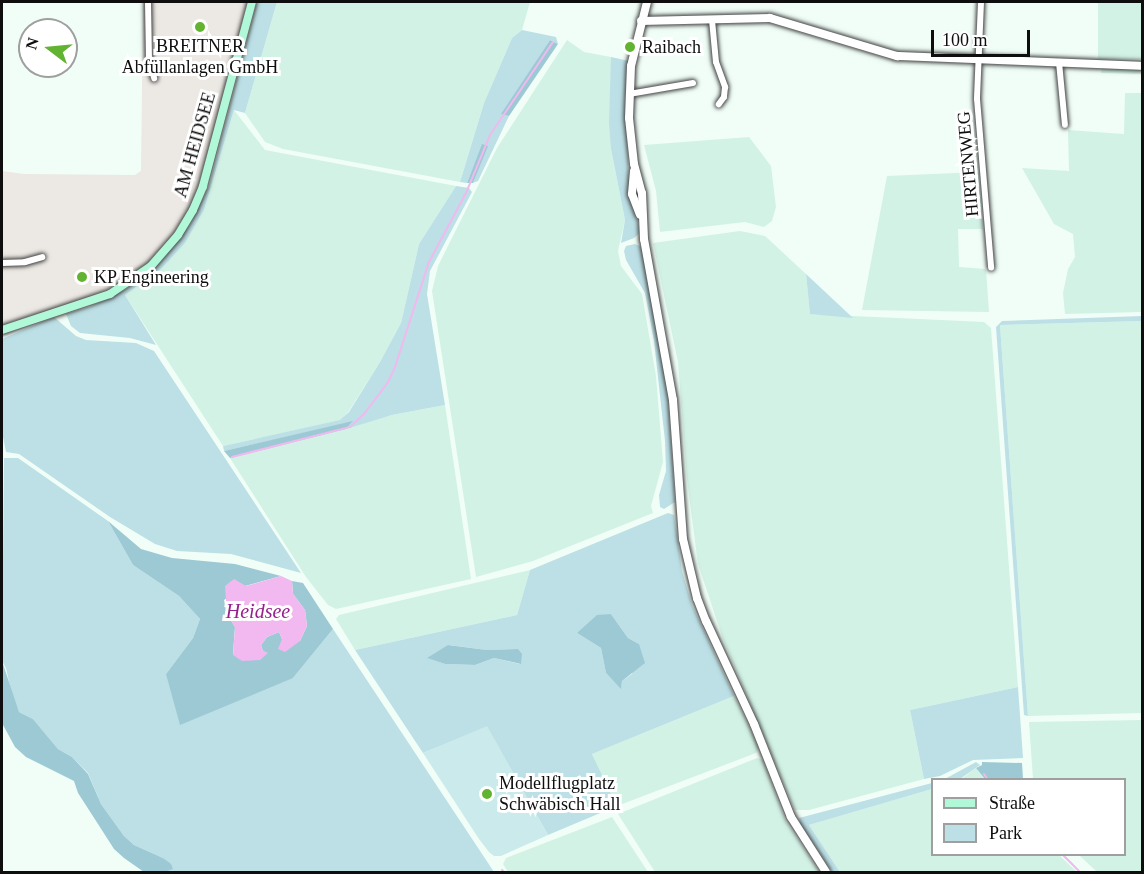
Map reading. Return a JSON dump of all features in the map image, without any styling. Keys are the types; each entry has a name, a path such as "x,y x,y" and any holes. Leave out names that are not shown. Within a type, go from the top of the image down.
{"main road":[{"name":"AM HEIDSEE","path":"2,330 110,294 151,266 178,235 194,210 203,186 252,2"}],"street":[{"path":"148,2 149,59 154,78"},
{"path":"646,2 631,66 629,94 634,164 632,194 642,222 673,400 683,540 697,598 706,621 765,751 791,817 826,873"},
{"name":"HIRTENWEG","path":"981,2 977,99 991,267"},
{"path":"641,21 770,18 897,56 1143,66"},
{"path":"712,20 716,62 725,87 724,97 719,104"},
{"path":"1059,62 1065,124"},
{"path":"629,94 693,83"},
{"path":"2,263 19,263 42,257"}],"shaded area":[{"path":"143,2 248,2 197,191 185,216 169,240 146,264 120,282 95,296 2,325 2,171 24,174 135,175 141,171"},
{"path":"550,40 558,44 509,116 501,114"},
{"path":"482,144 488,146 473,183 467,183"},
{"path":"353,421 346,429 230,458 224,451"},
{"path":"108,521 141,549 172,558 235,564 281,576 245,586 224,600 227,614 235,627 233,654 267,653 263,651 261,645 267,637 279,632 282,639 300,641 307,626 305,610 293,594 292,581 303,583 333,629 293,678 180,725 166,674 193,638 200,619 179,596 133,565"},
{"path":"611,614 628,638 639,644 645,663 622,681 621,689 606,673 601,648 577,633 597,615"},
{"path":"448,645 487,650 518,649 522,654 521,664 494,658 475,665 445,664 427,658"},
{"path":"2,661 19,712 33,719 58,749 72,757 88,774 101,804 124,836 134,845 163,858 171,864 173,869 165,872 144,872 124,858 114,849 78,793 74,781 26,757 15,747 2,723"},
{"name":"Modellflugplatz Schwäbisch Hall","path":"487,726 548,835 501,856 494,856 479,839 423,753"},
{"path":"982,762 1022,763 1023,778 984,778 976,768 982,765"}],"green space":[{"path":"257,2 277,2 245,113 234,110 204,210 185,243 162,268 125,295 156,345 130,338 80,333 71,326 66,314 89,307 125,290 156,267 190,225 209,186"},
{"path":"277,2 530,2 522,30 512,38 484,103 460,182 283,149 265,142 245,113"},
{"path":"1098,2 1142,2 1142,59 1098,59"},
{"path":"522,30 556,37 558,44 550,40 502,114 509,116 478,181 473,183 487,146 482,145 467,183 460,182 484,103 512,38"},
{"path":"567,40 584,52 611,57 611,149 625,220 618,251 621,266 642,294 656,376 663,462 651,506 653,513 533,561 476,577 432,291 438,266 497,148"},
{"path":"611,57 629,61 625,97 629,183 640,233 621,243 625,220 611,149 609,123"},
{"path":"1102,68 1142,68 1142,74 1101,73"},
{"path":"1125,93 1142,93 1142,312 1065,314 1063,293 1068,269 1075,257 1073,234 1054,224 1022,168 1069,171 1068,130 1124,134"},
{"path":"234,110 265,150 456,186 419,244 401,323 380,362 341,420 223,446 125,295 162,268 185,243 204,210"},
{"path":"749,137 771,166 776,207 772,221 764,227 745,222 660,232 656,191 644,145"},
{"path":"979,172 983,229 958,229 959,267 986,269 989,312 862,310 887,176"},
{"path":"456,186 469,188 472,192 430,271 427,294 445,405 392,415 346,429 352,422 224,451 223,446 340,420 349,412 401,323 419,244"},
{"path":"740,231 765,236 806,274 810,314 984,322 991,328 1018,687 910,710 924,779 809,810 795,810 723,639 698,564 687,480 678,362 653,243"},
{"path":"635,244 642,247 666,367 675,502 664,509 660,507 659,495 666,471 665,441 654,341 645,293 626,260 624,251 626,246"},
{"path":"806,274 853,318 810,314"},
{"path":"1142,316 1142,321 1000,325 1028,716 1024,715 996,327 1002,321"},
{"path":"54,317 76,336 86,340 136,343 154,351 301,573 231,554 177,551 155,544 110,517 19,454 6,452 2,432 2,339"},
{"path":"1142,321 1142,713 1028,716 1000,325"},
{"path":"445,405 471,579 336,609 328,605 306,577 230,458 392,415"},
{"path":"4,458 18,458 108,521 133,565 179,596 200,619 193,638 166,674 293,678 333,629 494,872 165,872 172,869 163,858 134,845 124,836 101,804 88,773 72,757 58,749 33,719 19,712 12,696 6,668 2,661"},
{"path":"668,513 674,515 682,571 692,605 734,696 592,754 617,806 548,835 487,727 423,753 355,650 517,615 530,570","holes":["611,614 628,638 639,644 632,674 622,681 621,688 606,673 601,648 577,633","449,645 487,650 518,649 520,664 494,658 475,665 445,664 428,658"]},
{"path":"530,570 517,615 355,650 336,619 339,615"},
{"path":"1018,687 1023,758 973,760 940,776 924,779 910,710"},
{"path":"734,696 759,747 756,753 617,806 592,754"},
{"path":"1142,720 1142,872 1097,872 1080,856 1126,856 1126,778 1033,778 1029,722"},
{"path":"757,758 763,760 785,820 819,872 655,872 618,814"},
{"path":"976,762 980,765 961,778 947,778"},
{"path":"976,768 984,778 963,778"},
{"path":"931,783 931,789 809,825 840,872 832,872 799,818"},
{"path":"931,789 931,856 1060,856 1077,872 840,872 809,825"},
{"path":"612,817 648,872 508,872 503,864 506,858"}],"water":[{"name":"Heidsee","path":"281,576 292,581 293,594 305,610 307,626 300,641 285,652 278,649 282,639 279,632 267,637 261,645 263,651 268,653 260,660 242,661 233,655 235,627 227,614 225,586 234,579 246,586"}],"waterway":[{"path":"232,457 350,427 364,414 388,382 395,367 429,262 466,193 490,135 553,42"},
{"path":"984,774 987,778"},
{"path":"1064,856 1080,872"}],"place":[{"name":"BREITNER Abfüllanlagen GmbH","path":"200,27"},
{"name":"Raibach","path":"630,47"},
{"name":"KP Engineering","path":"82,277"},
{"name":"Modellflugplatz Schwäbisch Hall","path":"487,794"}]}
